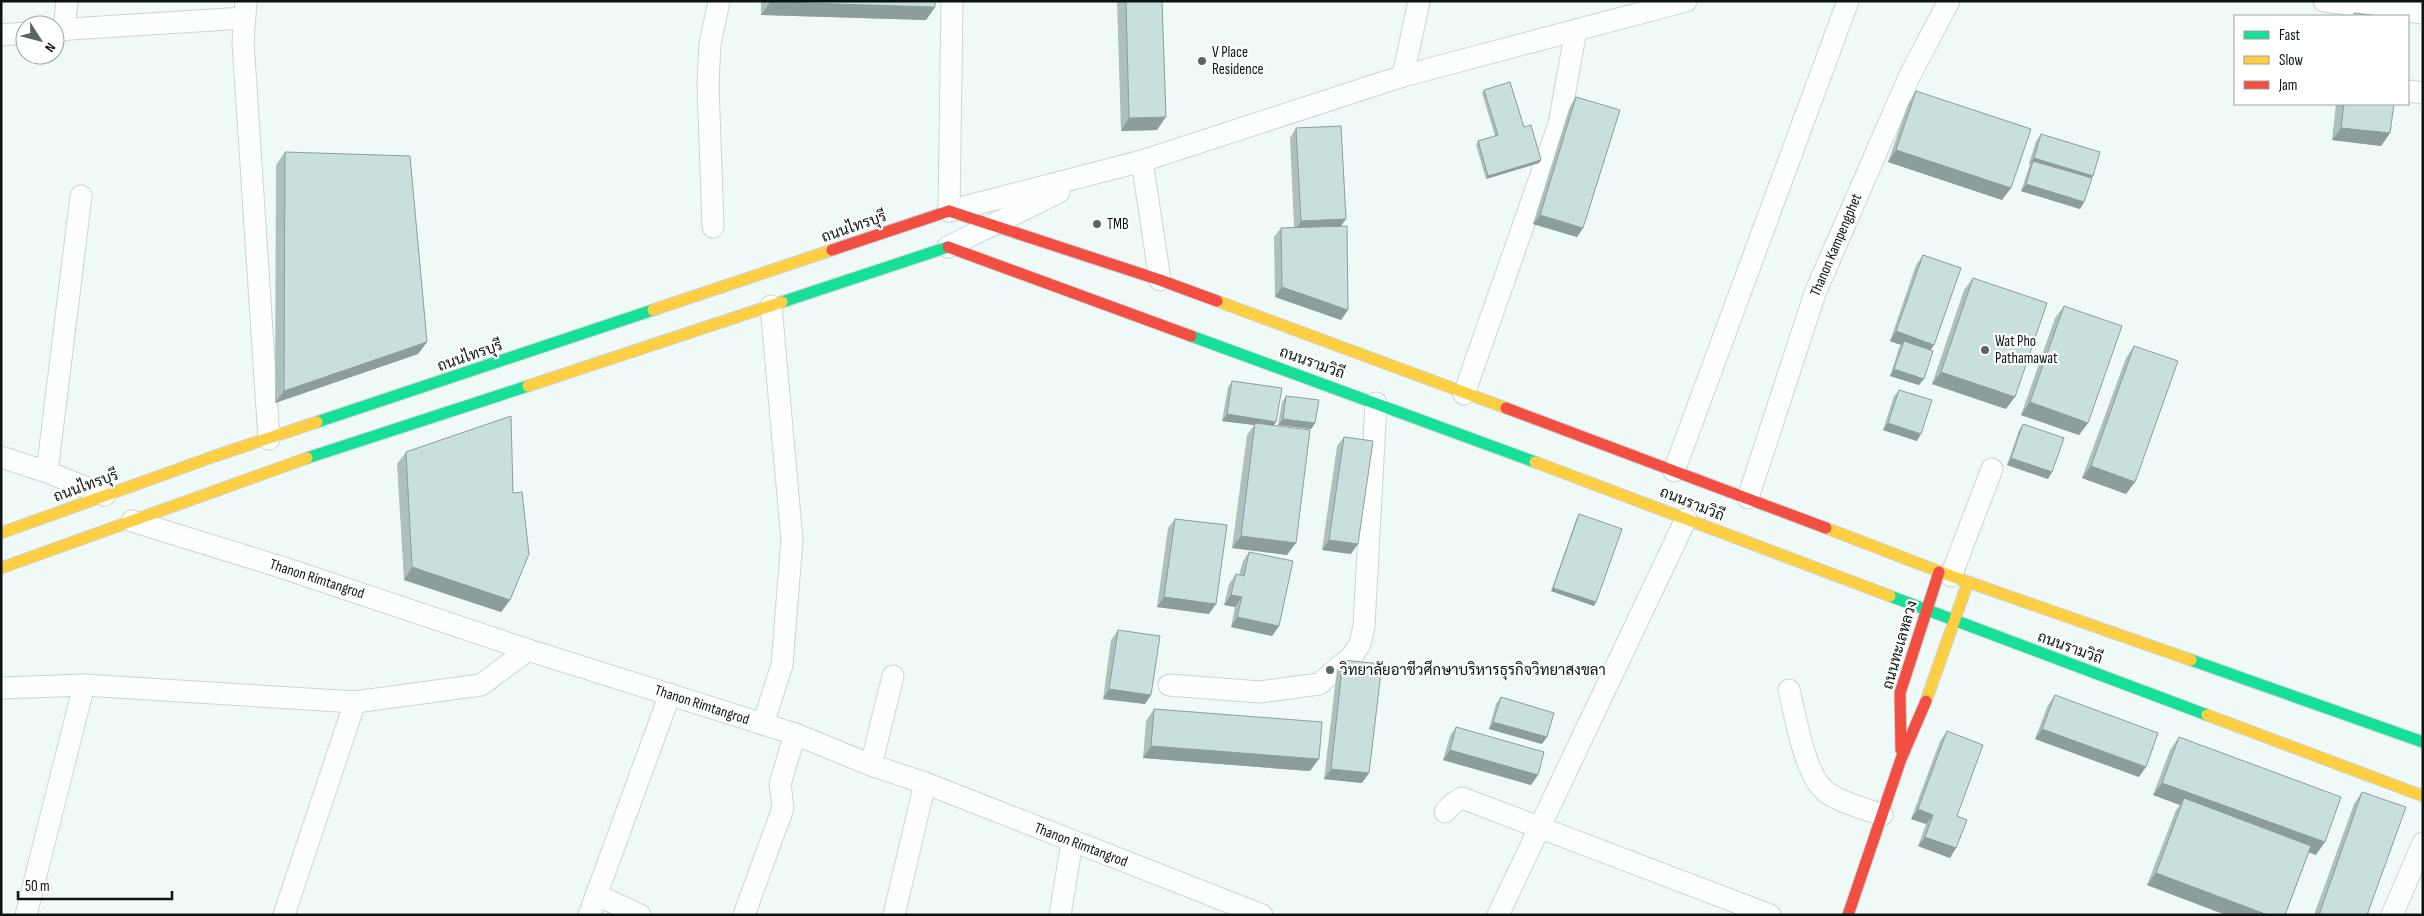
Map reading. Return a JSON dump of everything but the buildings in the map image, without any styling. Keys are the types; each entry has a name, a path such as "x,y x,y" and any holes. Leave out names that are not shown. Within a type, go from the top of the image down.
{"main road":[{"name":"ถนนรามวิถี","path":"949,215 993,225 1160,280 1748,498 1953,577 2422,738"},
{"name":"ถนนไทรบุรี","path":"1,533 269,439 949,215"},
{"name":"ถนนรามวิถี","path":"948,243 1646,502 1926,610 2423,796"},
{"path":"1,568 263,473 771,306 948,243"},
{"name":"ถนนทะเลหลวง","path":"1901,759 1900,693 1926,610 1953,577"},
{"name":"ถนนทะเลหลวง","path":"1848,915 1901,759 1927,700 1956,621 1953,577"}],"street":[{"path":"63,15 67,1"},
{"path":"713,227 708,84 710,44 719,1"},
{"path":"952,1 949,215 1142,160 1403,76 1686,1"},
{"path":"1403,76 1419,1"},
{"path":"1674,471 1848,1"},
{"name":"Thanon Kampengphet","path":"1748,498 1815,293 1910,75 1949,1"},
{"path":"2324,1 2423,14"},
{"path":"65,29 245,10 243,42 269,439"},
{"path":"1464,394 1559,124 1576,30"},
{"path":"1,35 15,34"},
{"path":"2409,91 2423,93"},
{"path":"1142,160 1160,280"},
{"path":"948,243 993,225 1098,173"},
{"path":"47,472 81,196"},
{"path":"764,724 782,665 792,540 771,306"},
{"path":"1169,685 1260,692 1319,684 1352,656 1360,644 1364,626 1376,402"},
{"path":"1,457 47,472 106,495"},
{"path":"1953,577 1992,469"},
{"path":"1498,915 1686,519"},
{"name":"Thanon Rimtangrod","path":"132,521 284,568 528,650 795,734 1262,915"},
{"path":"1,688 84,685 355,702 481,685 528,650"},
{"path":"871,765 894,676"},
{"path":"26,915 84,685"},
{"path":"1789,690 1810,767 1817,783 1826,792 1882,815"},
{"path":"589,915 670,694"},
{"path":"284,915 355,702"},
{"path":"744,915 783,808 780,784 795,734"},
{"path":"894,915 925,784"},
{"path":"1445,812 1452,804 1462,798 1770,915"},
{"path":"1060,915 1072,842"},
{"path":"2392,915 2423,843"},
{"path":"596,895 640,915"}],"traffic: fast":[{"path":"782,302 948,247"},
{"path":"317,422 653,310"},
{"path":"1191,336 1535,462"},
{"path":"307,458 528,386"},
{"path":"1890,596 2207,715"},
{"path":"2191,660 2423,742"}],"traffic: slow":[{"path":"653,310 832,250"},
{"path":"1217,301 1506,408"},
{"path":"528,386 782,302"},
{"path":"1,533 215,456 317,422"},
{"path":"1,568 307,458"},
{"path":"1535,462 1890,596"},
{"path":"1826,528 1951,576 2191,660"},
{"path":"1926,701 1968,582"},
{"path":"2207,715 2423,796"}],"traffic: jam":[{"path":"949,211 1160,280 1217,301"},
{"path":"832,250 949,211"},
{"path":"948,247 1191,336"},
{"path":"1506,408 1826,528"},
{"path":"1901,750 1900,693 1939,572"},
{"path":"1848,915 1901,759 1926,701"}],"place":[{"name":"V Place Residence","path":"1202,61"},
{"name":"TMB","path":"1097,224"},
{"name":"Wat Pho Pathamawat","path":"1985,350"},
{"name":"วิทยาลัยอาชีวศึกษาบริหารธุรกิจวิทยาสงขลา","path":"1330,670"}]}
